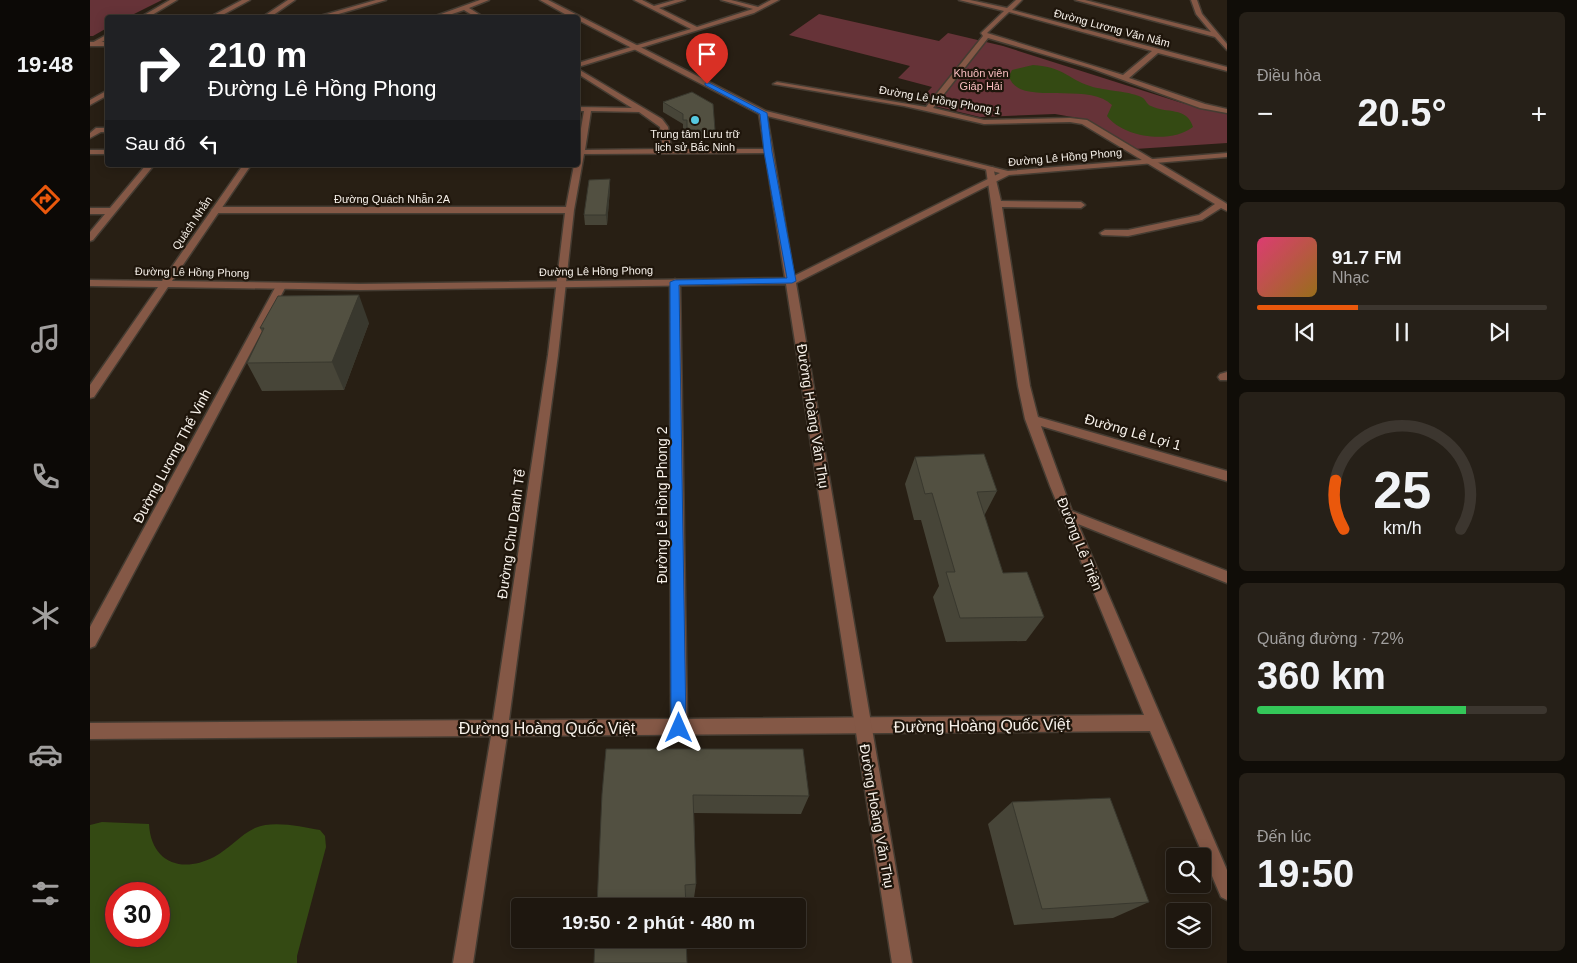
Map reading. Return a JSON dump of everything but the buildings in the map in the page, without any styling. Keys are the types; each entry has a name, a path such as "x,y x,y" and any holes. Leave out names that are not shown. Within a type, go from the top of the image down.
{"street":[{"path":"147,15 174,0"},
{"path":"217,15 247,0"},
{"path":"269,15 292,0"},
{"path":"326,15 383,0"},
{"path":"442,15 486,0"},
{"path":"543,0 573,15"},
{"path":"637,0 698,29"},
{"path":"653,8 682,0"},
{"path":"724,0 760,9"},
{"path":"580,64 760,9 776,0"},
{"name":"Đường Lương Văn Nắm","path":"962,0 1007,10 1227,69"},
{"path":"1019,0 983,32 986,36 1125,77 1203,106 1227,111"},
{"path":"1078,0 1217,36"},
{"path":"1194,0 1199,14 1227,48"},
{"path":"464,7 477,15"},
{"path":"580,18 763,113 992,174"},
{"path":"928,109 986,36"},
{"path":"92,44 105,38"},
{"path":"92,44 105,44"},
{"path":"1125,77 1157,50"},
{"path":"580,72 662,123 667,152"},
{"name":"Đường Lê Hồng Phong 1","path":"777,84 928,109 996,123 1078,121 1104,133 1224,206"},
{"path":"90,93 105,94"},
{"path":"90,103 105,94"},
{"path":"583,109 641,110"},
{"name":"Đường Chu Danh Tể","path":"580,141 583,109"},
{"name":"Đường Hoàng Văn Thụ","path":"763,113 768,152 792,281 862,726 902,963"},
{"path":"90,136 99,130 105,130"},
{"path":"90,152 105,152"},
{"path":"580,152 768,152"},
{"name":"Đường Lê Hồng Phong","path":"90,283 281,286 792,281 992,174 1227,155"},
{"path":"90,238 148,167"},
{"name":"Quách Nhẫn","path":"90,394 246,167"},
{"name":"Đường Chu Danh Tể","path":"463,963 500,727 577,167"},
{"name":"Đường Lê Triện","path":"992,174 1024,386 1031,419 1068,515 1154,723 1227,891"},
{"path":"997,204 1081,205"},
{"path":"1105,233 1128,234 1202,217 1224,206"},
{"name":"Đường Quách Nhẫn 2A","path":"215,210 570,210"},
{"path":"90,211 111,211"},
{"name":"Đường Lê Hồng Phong 2","path":"675,282 679,728"},
{"name":"Đường Lương Thế Vinh","path":"90,641 281,286"},
{"name":"Đường Lê Lợi 1","path":"1031,419 1227,476"},
{"path":"1068,515 1227,577"},
{"name":"Đường Hoàng Quốc Việt","path":"90,731 1154,723"}],"green space":[{"path":"90,0 162,0 132,15 105,15 105,29 90,36"},
{"name":"Khuôn viên Giáp Hải","path":"819,14 939,41 948,33 1003,46 1182,103 1227,112 1227,143 1135,149 1098,126 1078,118 1055,114 980,117 918,102 932,87 898,78 910,66 789,35"}],"shaded area":[{"path":"1033,65 1058,70 1090,86 1138,96 1157,108 1181,113 1190,120 1193,127 1173,136 1161,137 1136,134 1115,123 1107,116 1112,105 1101,98 1087,94 1025,91 1015,85 1009,76 1012,70"},
{"path":"102,822 149,824 155,848 162,856 179,864 202,862 214,857 239,838 262,826 288,825 320,830 325,836 326,847 297,956 297,963 90,963 90,825"}],"place":[{"name":"Trung tâm Lưu trữ lịch sử Bắc Ninh","path":"695,120"}],"route":[{"path":"679,728 675,282 792,281 768,152 763,113 707,84"}]}
